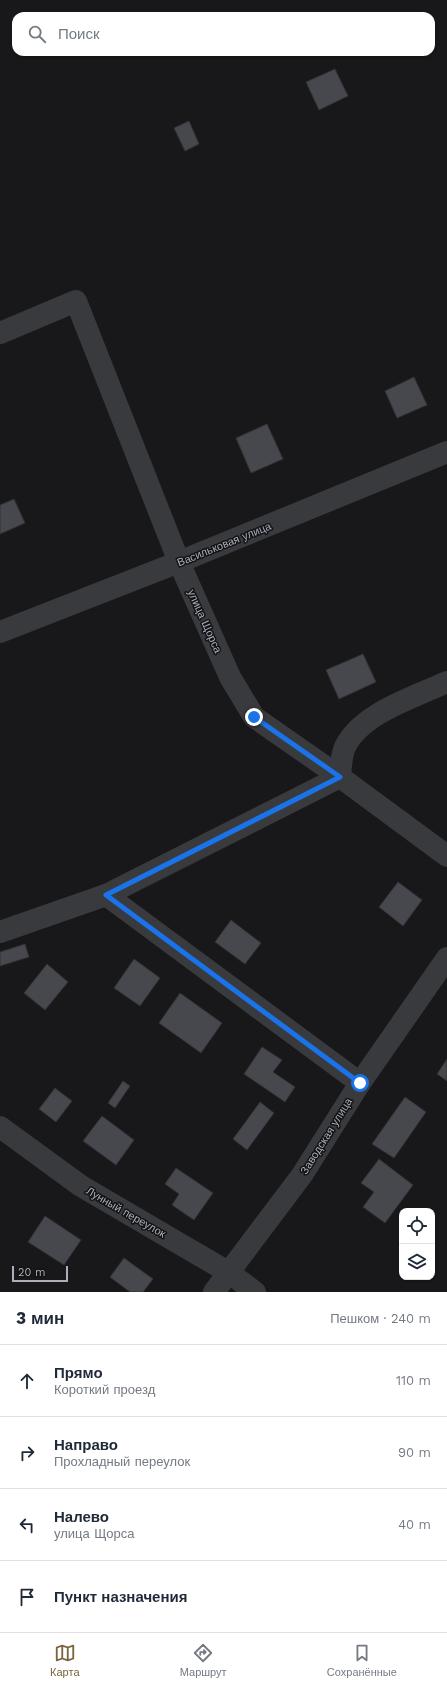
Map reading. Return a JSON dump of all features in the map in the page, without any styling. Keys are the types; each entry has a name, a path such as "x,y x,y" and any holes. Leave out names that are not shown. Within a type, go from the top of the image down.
{"street":[{"name":"улица Щорса","path":"0,333 76,301 179,562 230,678 254,717 340,777 447,856"},
{"name":"Васильковая улица","path":"0,632 179,562 447,452"},
{"path":"0,932 106,895 340,777 344,748 353,734 368,721 393,706 447,682"},
{"path":"106,895 360,1083"},
{"name":"Заводская улица","path":"214,1292 302,1175 360,1083 447,958"},
{"name":"Лунный переулок","path":"0,1127 81,1186 228,1272 255,1292"}],"building":[{"path":"335,69 348,96 319,110 306,82"},
{"path":"189,121 199,144 185,151 174,128"},
{"path":"414,377 427,405 397,418 385,391"},
{"path":"267,424 283,459 251,473 236,438"},
{"path":"14,499 25,523 0,534 0,505"},
{"path":"363,654 376,682 339,699 326,670"},
{"path":"398,882 422,900 403,926 379,907"},
{"path":"231,920 261,943 245,964 215,942"},
{"path":"25,944 29,957 0,966 0,952"},
{"path":"134,959 160,978 140,1006 114,988"},
{"path":"47,964 68,982 45,1010 24,993"},
{"path":"180,993 222,1023 201,1053 159,1023"},
{"path":"262,1047 282,1060 273,1072 295,1087 285,1102 244,1074"},
{"path":"447,1059 447,1081 437,1074"},
{"path":"123,1081 130,1086 115,1108 108,1103"},
{"path":"55,1088 72,1101 56,1122 39,1109"},
{"path":"405,1097 426,1112 394,1158 372,1144"},
{"path":"260,1102 274,1113 247,1150 233,1139"},
{"path":"102,1116 134,1140 116,1165 83,1141"},
{"path":"379,1159 413,1185 385,1223 363,1207 374,1192 361,1183"},
{"path":"176,1168 213,1193 194,1220 172,1205 179,1194 165,1184"},
{"path":"45,1216 81,1240 64,1265 28,1242"},
{"path":"124,1258 153,1279 143,1292 130,1292 110,1277"}],"route":[{"path":"254,717 340,777 106,895 360,1083"}]}
